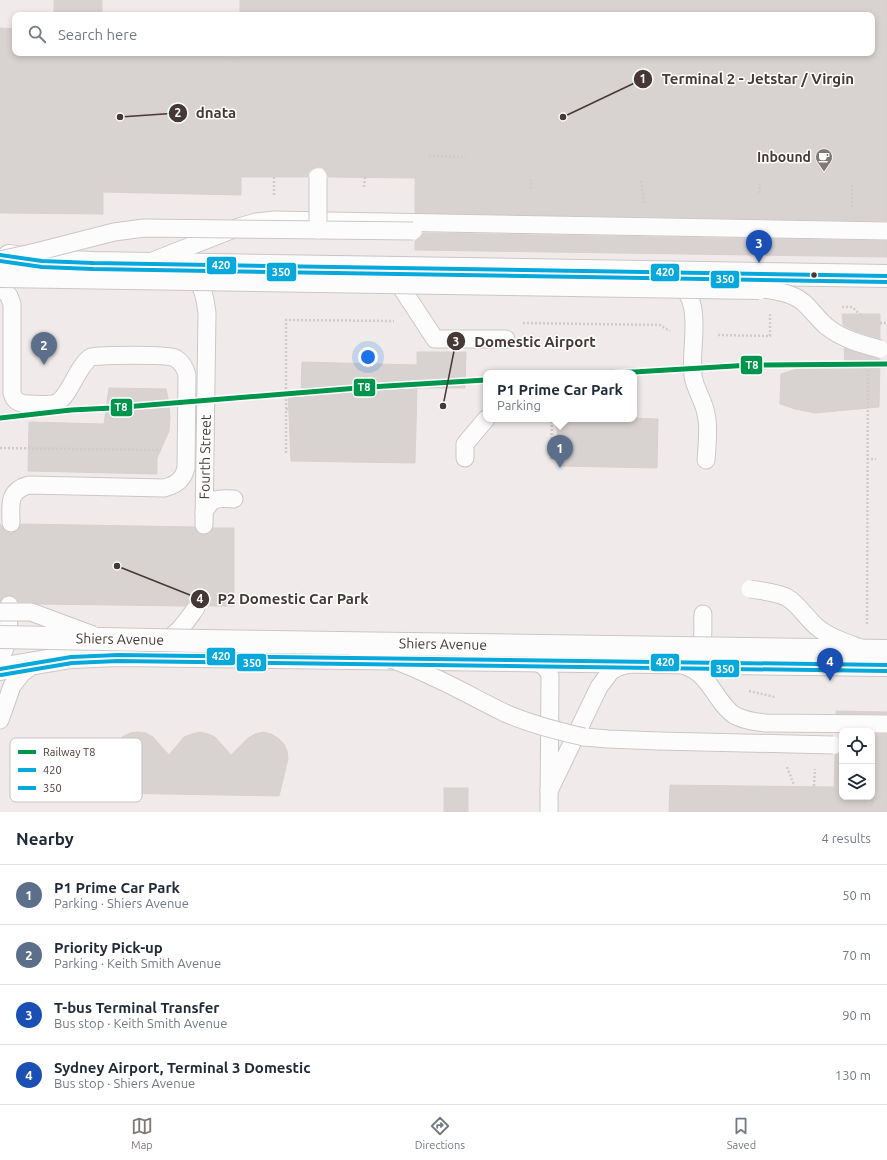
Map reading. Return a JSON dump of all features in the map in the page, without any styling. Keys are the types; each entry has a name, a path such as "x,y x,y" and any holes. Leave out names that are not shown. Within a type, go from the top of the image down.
{"street":[{"path":"0,255 42,261 144,264 887,276"},
{"path":"0,276 765,298 887,291"},
{"name":"Shiers Avenue","path":"0,637 878,651"},
{"name":"Shiers Avenue","path":"0,669 71,657 143,655 887,665"}],"lane":[{"path":"318,177 318,230"},
{"path":"144,264 238,227 256,222 275,220 887,230"},
{"path":"0,260 114,232 144,228 413,231"},
{"name":"Fourth Street","path":"170,264 193,275 200,284 205,296 207,321 204,518 208,504 212,500 219,498 234,498"},
{"path":"389,268 435,339 506,339"},
{"path":"654,272 679,283 687,293 692,303 694,316 693,376 707,415 706,460"},
{"path":"0,286 9,296 12,304 12,393 16,400 24,404 51,404 59,401 84,363 91,357 170,356 182,363 185,367 187,375 186,468 184,476 179,481 164,488 29,485 23,487 12,495 11,524"},
{"path":"765,298 787,294 803,302 826,326 838,335 853,341 883,349"},
{"path":"465,458 466,444 484,422"},
{"path":"750,589 778,594 787,598 794,603 816,627 829,636 878,651"},
{"path":"0,657 6,648 8,634 4,608 31,612 102,639"},
{"path":"143,655 171,638 181,629 196,608"},
{"path":"677,662 697,655 700,650 702,643 702,614"},
{"path":"327,642 378,655 430,675 506,713 555,730 584,737 659,741 833,744"},
{"path":"529,660 544,665 550,676 549,812"},
{"path":"549,791 599,687 611,671 618,666 640,662"},
{"path":"677,662 697,671 705,679 728,711 735,716 749,721 766,723 887,724"},
{"path":"0,720 12,686 22,673 36,663"}],"path":[{"path":"429,156 466,157"},
{"path":"364,187 365,177"},
{"path":"531,180 531,189"},
{"path":"760,183 760,193"},
{"path":"694,334 770,336 765,298"},
{"path":"837,307 852,307 868,322"},
{"path":"867,624 868,363"},
{"path":"286,453 286,409 289,409"},
{"path":"551,459 552,422"},
{"path":"0,448 186,450"},
{"path":"867,460 876,459"},
{"path":"872,800 872,806"}],"building":[{"path":"54,0 102,0 102,12 54,12"},
{"path":"240,0 887,0 887,221 415,213 415,178 328,177 323,168 318,167 309,172 308,177 241,177 241,195 103,192 103,214 0,213 0,28 12,29 12,56 875,56 875,12 240,12"},
{"path":"423,233 887,241 887,257 415,250 415,241"},
{"path":"842,314 880,314 880,339 855,331 843,325"},
{"path":"844,348 880,359 879,407 815,413 780,404 781,374 797,369 845,367"},
{"path":"417,352 466,352 465,388 417,388 415,463 291,461 288,392 301,391 302,362 417,365"},
{"path":"109,388 166,389 170,417 169,431 157,458 157,474 28,471 29,422 104,424"},
{"path":"637,418 658,419 657,468 561,466 556,422 637,422"},
{"path":"0,524 6,532 11,533 16,531 21,524 195,527 199,533 203,535 209,534 213,528 234,528 234,606 206,606 202,600 197,598 192,599 185,606 37,604 31,602 18,602 15,597 9,595 4,596 0,601"},
{"path":"836,711 887,712 887,714 836,714"},
{"path":"200,732 215,737 231,755 248,738 255,734 263,732 271,734 284,744 287,751 288,759 279,796 142,794 142,738 121,738 130,733 146,733 153,737 169,755 184,737"},
{"path":"875,734 887,734 887,812 669,812 670,785 834,787 835,755 839,753 839,800 875,800"},
{"path":"444,788 468,788 468,812 444,812"}],"rail line":[{"name":"T8","path":"637,372 751,365 887,364"},
{"name":"T8","path":"0,418 71,410 370,387 483,380"}],"transit line":[{"name":"420","path":"0,255 42,261 93,263 887,276"},
{"name":"350","path":"0,261 42,267 93,269 887,282"},
{"name":"420","path":"0,669 71,657 118,655 887,665"},
{"name":"350","path":"1,675 72,663 118,661 887,671"}],"place":[{"name":"dnata","path":"120,117"},
{"name":"Terminal 2 - Jetstar / Virgin","path":"563,117"},
{"name":"Inbound","path":"824,172"},
{"name":"T-bus Terminal Transfer","path":"759,263"},
{"name":"Priority Pick-up","path":"44,365"},
{"name":"Domestic Airport","path":"443,406"},
{"name":"P1 Prime Car Park","path":"560,468"},
{"name":"P2 Domestic Car Park","path":"117,566"},
{"name":"Sydney Airport, Terminal 3 Domestic","path":"830,681"}]}
